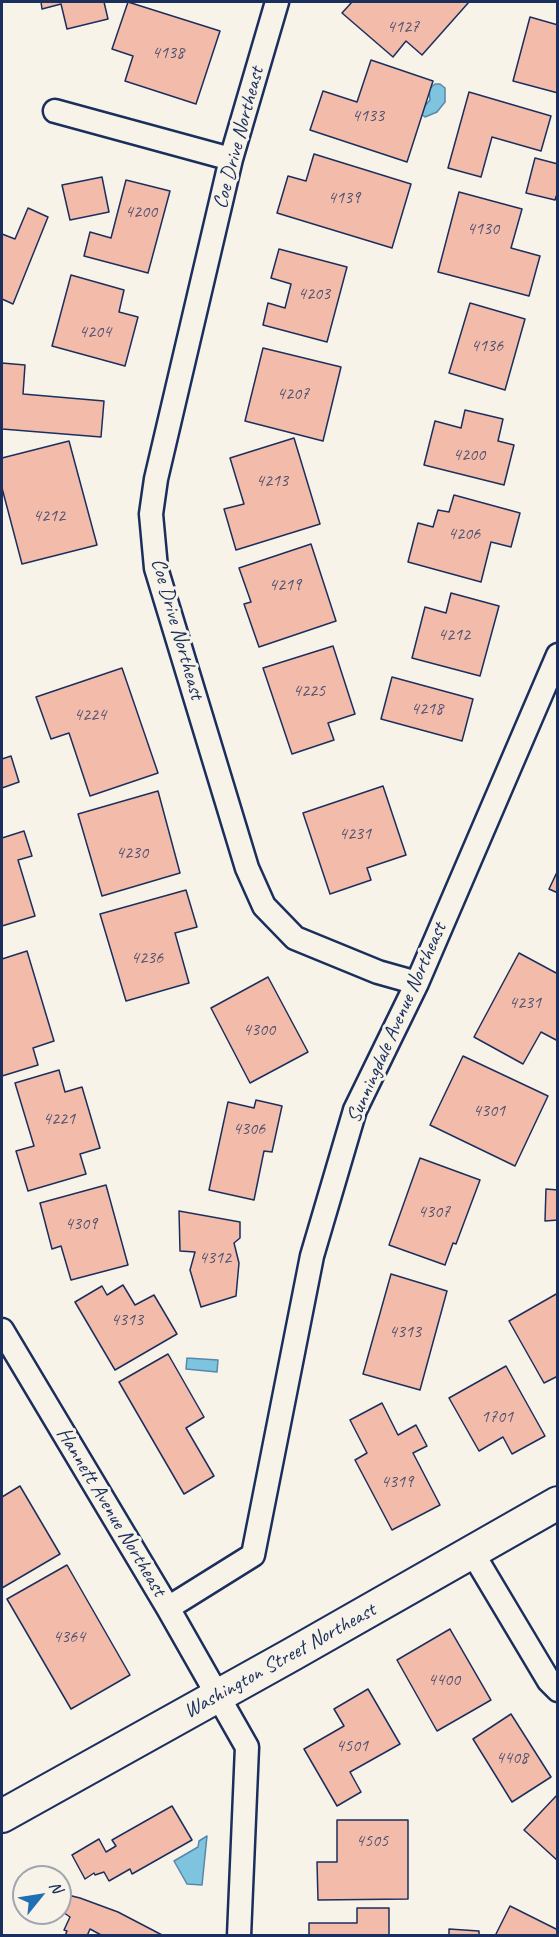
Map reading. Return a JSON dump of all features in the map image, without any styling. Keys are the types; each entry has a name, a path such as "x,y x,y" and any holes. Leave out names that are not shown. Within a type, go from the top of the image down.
{"street":[{"name":"Coe Drive Northeast","path":"276,2 231,159 156,479 151,514 156,568 247,868 264,906 295,938 378,972 417,983"},
{"path":"55,111 231,159"},
{"name":"Sunningdale Avenue Northeast","path":"168,1608 254,1556 312,1256 355,1110 417,983 558,655"},
{"name":"Hannett Avenue Northeast","path":"2,1330 219,1695"},
{"name":"Washington Street Northeast","path":"2,1816 558,1503"},
{"path":"472,1552 549,1681 558,1690"},
{"path":"219,1695 248,1747 238,1935"}],"water":[{"path":"435,84 440,84 445,88 445,102 437,112 425,117 421,114 422,109 430,100 429,89"},
{"path":"187,1358 218,1360 217,1372 186,1369"},
{"path":"207,1836 202,1885 187,1884 174,1861 198,1847 199,1841"}],"building":[{"path":"41,2 104,2 108,19 67,29 61,4 42,9"},
{"path":"128,2 220,31 196,104 125,81 133,56 112,49"},
{"path":"352,2 469,2 422,55 406,41 393,57 342,13"},
{"path":"530,17 558,25 558,93 513,81"},
{"path":"371,60 433,81 407,162 310,130 323,91 357,102"},
{"path":"469,92 551,116 541,151 492,137 481,177 448,168"},
{"path":"314,154 411,184 392,248 277,213 288,176 306,181"},
{"path":"535,158 558,164 558,191 555,200 526,193"},
{"path":"102,177 109,212 70,220 62,185"},
{"path":"126,180 170,191 148,273 84,256 90,232 111,238"},
{"path":"459,192 522,209 511,248 540,256 529,296 438,272"},
{"path":"28,208 48,217 13,304 2,299 2,234 15,239"},
{"path":"279,249 347,267 327,342 263,325 268,303 285,308 291,284 271,278"},
{"path":"71,275 124,290 119,312 138,317 125,366 52,346"},
{"path":"470,303 525,319 505,390 449,373"},
{"path":"263,348 341,367 323,441 245,421"},
{"path":"2,363 25,365 23,394 104,401 101,437 2,429"},
{"path":"465,410 503,419 498,441 514,445 504,485 424,465 435,421 461,428"},
{"path":"294,438 320,524 236,550 224,509 244,504 230,458"},
{"path":"69,441 97,545 22,564 2,488 2,458"},
{"path":"454,495 520,513 511,547 491,542 481,582 408,562 418,523 433,527 438,510 449,512"},
{"path":"311,544 336,621 259,647 244,604 251,602 239,568"},
{"path":"451,593 499,606 480,676 412,658 425,607 446,613"},
{"path":"333,646 355,714 328,723 334,740 292,754 263,668"},
{"path":"122,668 158,773 90,796 69,733 51,739 36,697"},
{"path":"392,677 473,699 462,741 381,719"},
{"path":"11,756 19,782 2,788 2,759"},
{"path":"383,786 406,855 367,868 371,880 330,894 303,813"},
{"path":"158,791 180,873 102,896 78,814"},
{"path":"24,831 32,856 18,860 35,916 2,926 2,838"},
{"path":"558,870 558,893 549,889"},
{"path":"186,890 197,927 175,933 189,983 126,1001 100,914"},
{"path":"27,951 54,1041 33,1048 38,1065 2,1076 2,959"},
{"path":"519,953 558,974 558,1041 541,1032 523,1064 474,1037"},
{"path":"268,977 308,1052 250,1083 211,1008"},
{"path":"463,1056 548,1096 515,1166 430,1125"},
{"path":"59,1070 65,1092 82,1087 100,1148 80,1154 86,1174 28,1191 16,1151 34,1146 15,1083"},
{"path":"256,1100 282,1106 272,1152 264,1151 254,1200 209,1190 228,1102 254,1108"},
{"path":"420,1158 480,1180 456,1244 453,1243 445,1265 389,1245"},
{"path":"106,1185 128,1265 71,1280 61,1246 52,1249 40,1203"},
{"path":"546,1189 558,1190 558,1220 545,1221"},
{"path":"179,1211 240,1222 240,1238 234,1243 239,1263 236,1296 201,1307 190,1270 195,1252 180,1251"},
{"path":"391,1274 447,1291 420,1390 363,1374"},
{"path":"123,1285 135,1305 154,1295 177,1334 115,1370 75,1302 102,1286 107,1295"},
{"path":"558,1293 558,1376 544,1383 509,1321"},
{"path":"168,1354 204,1417 186,1428 214,1476 184,1494 119,1382"},
{"path":"506,1366 545,1436 512,1454 503,1437 479,1451 449,1398"},
{"path":"382,1403 398,1435 416,1425 427,1446 413,1453 440,1505 392,1530 355,1460 367,1453 350,1420"},
{"path":"20,1486 60,1554 2,1588 2,1497"},
{"path":"67,1565 130,1675 71,1709 7,1599"},
{"path":"450,1629 491,1700 437,1731 397,1660"},
{"path":"368,1689 400,1744 350,1772 361,1792 337,1806 304,1749 344,1726 334,1709"},
{"path":"511,1714 551,1777 512,1802 473,1739"},
{"path":"558,1794 558,1861 524,1830"},
{"path":"172,1806 192,1840 132,1874 130,1869 109,1881 104,1872 95,1875 94,1873 85,1879 72,1855 99,1839 106,1852 116,1846 112,1840"},
{"path":"337,1820 408,1820 408,1899 318,1900 317,1862 337,1862"},
{"path":"72,1896 118,1912 164,1936 103,1936 90,1929 87,1936 65,1936 67,1931 64,1930 66,1925 72,1925"},
{"path":"510,1906 558,1930 558,1936 495,1936"},
{"path":"357,1908 389,1908 389,1936 309,1936 309,1923 357,1923"},
{"path":"449,1929 479,1931 479,1936 449,1936"}]}
